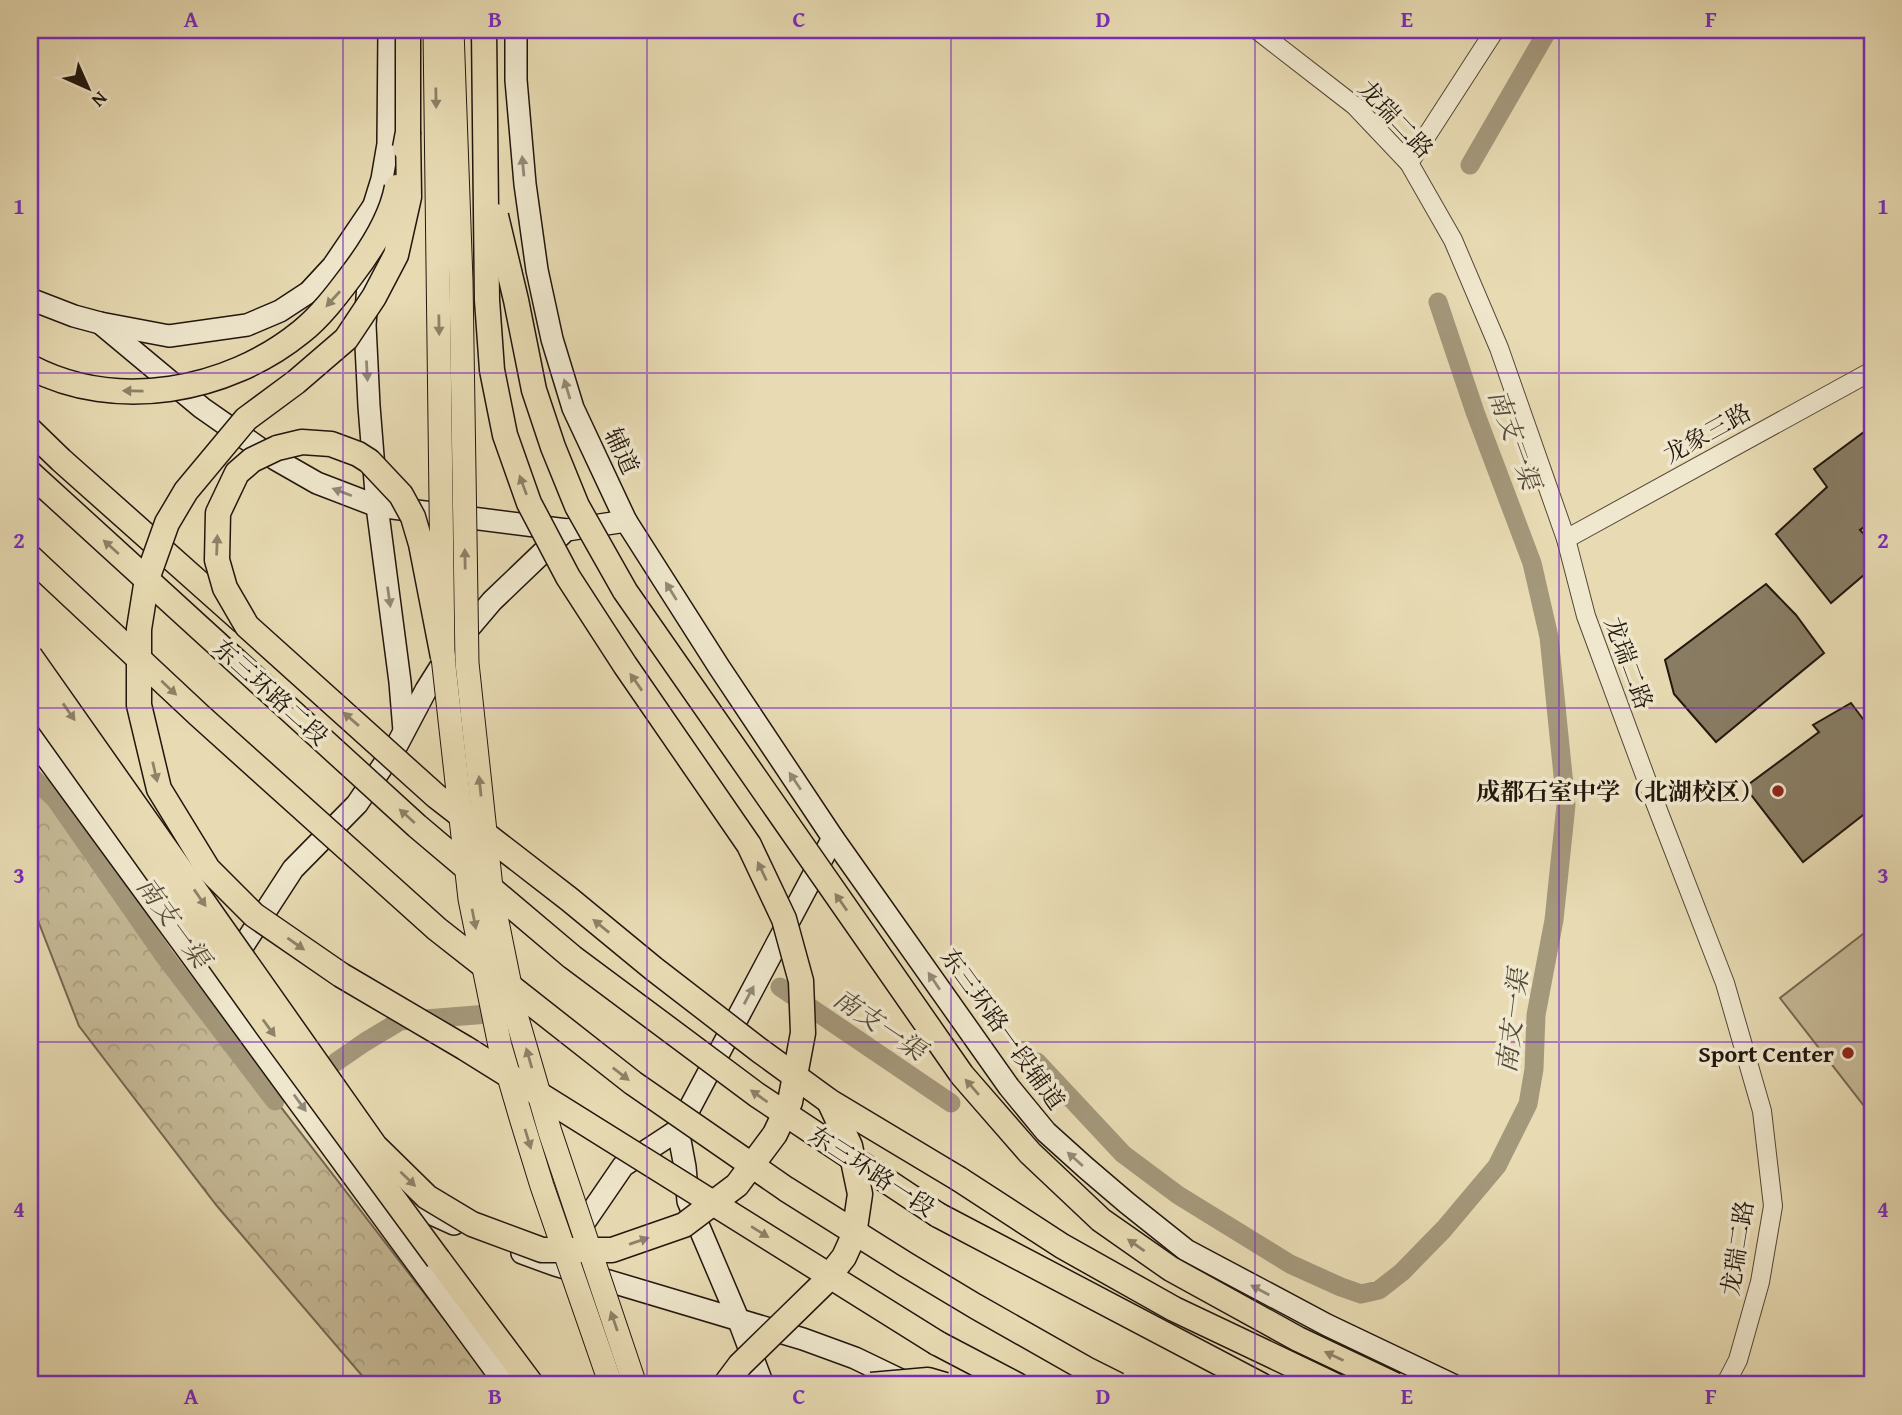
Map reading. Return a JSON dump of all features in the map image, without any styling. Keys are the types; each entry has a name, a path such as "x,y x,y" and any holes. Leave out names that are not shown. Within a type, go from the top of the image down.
{"highway":[{"path":"408,30 408,197 396,255 374,297 346,339 296,382 246,419 186,491 167,523 147,579 139,629 139,705 159,789 208,869 254,915 341,975 465,1048 937,1342 1017,1385"},
{"path":"30,656 375,1146 427,1197 472,1224 542,1250 612,1250 684,1225 737,1185 775,1134 789,1102 803,1033 801,981 784,919 749,845 575,588 529,503 505,435 492,370 487,300 484,30"},
{"path":"30,367 51,378 96,390 141,392 194,385 254,363 302,332 337,296 368,253 394,200 408,132"},
{"path":"486,171 534,390 552,447 577,506 625,591 962,1075 1030,1153 1101,1220 1171,1269 1298,1339 1395,1385"},
{"path":"30,430 436,796 759,1050 829,1101 959,1179 1062,1246 1174,1309 1334,1385"},
{"path":"247,626 225,588 216,561 218,513 237,473 252,460 277,448 302,442 331,444 369,461 401,495 413,517 421,544 443,656"},
{"name":"东三环路二段","path":"30,473 417,825 514,908"},
{"path":"30,557 200,716 437,929 633,1083 786,1189 975,1306 1118,1385"},
{"path":"30,694 269,1028 532,1385"},
{"name":"东三环路一段","path":"514,908 572,957 757,1095 938,1215 1261,1385"},
{"path":"725,1385 740,1365 822,1285 844,1257 854,1235 860,1194 850,1146 829,1101"},
{"path":"871,1385 928,1380 945,1385"}],"main road":[{"path":"389,30 388,144 374,205 365,325 377,506 404,732"},
{"path":"435,30 443,656 470,899 500,1046 542,1186 611,1385"},
{"path":"452,30 461,281 467,663 492,897 516,1015 550,1132 635,1385"},
{"name":"辅道","path":"516,30 516,80 525,184 537,270 552,339 573,408 626,521 833,838"},
{"path":"30,299 100,323 169,336 247,324 280,311 309,292 334,266 374,205"},
{"path":"100,323 202,408 275,459 317,482 377,506 567,530 626,521"},
{"path":"216,988 293,869 357,804 397,745 453,647 492,601 567,530"},
{"path":"30,735 506,1385"},
{"path":"555,1265 622,1166 678,1129 833,838"},
{"name":"东三环路一段辅道","path":"833,838 1009,1087 1046,1132 1076,1159 1186,1250 1327,1325 1453,1385"},
{"path":"678,1129 688,1201 763,1385"},
{"path":"354,1178 495,1242 555,1265 803,1339 855,1358 912,1385"}],"street":[{"name":"龙瑞二路","path":"1257,30 1355,106 1409,163 1453,240 1499,348 1566,539 1586,616 1725,983 1762,1111 1773,1206 1759,1282 1738,1360 1725,1385"},
{"path":"1409,163 1495,30"},
{"name":"龙象三路","path":"1566,539 1872,370"}],"green space":[{"path":"30,767 177,972 471,1354 492,1385 370,1385 217,1206 79,1026 30,900"},
{"name":"Sport Center","path":"1872,927 1872,1108 1868,1111 1780,998"}],"building":[{"path":"1872,426 1872,521 1860,530 1872,543 1872,568 1831,603 1776,534 1827,487 1814,469"},
{"path":"1766,584 1796,615 1824,653 1716,742 1674,694 1665,660"},
{"path":"1851,703 1872,731 1872,808 1803,862 1745,787 1819,732 1813,725"}],"waterway":[{"name":"南支一渠","path":"1470,165 1548,30"},
{"name":"南支一渠","path":"1037,1062 1123,1154 1178,1195 1290,1264 1361,1294 1379,1290 1402,1272 1444,1229 1497,1166 1528,1104 1534,1069 1536,1015 1554,920 1566,805 1549,637 1532,563 1475,412 1438,302"},
{"name":"南支一渠","path":"30,775 56,800 165,957 275,1101"},
{"name":"南支一渠","path":"780,987 951,1103"},
{"name":"南支一渠","path":"336,1062 400,1021 501,1013"}],"place":[{"name":"成都石室中学（北湖校区）","path":"1778,791"},
{"name":"Sport Center","path":"1848,1053"}]}
